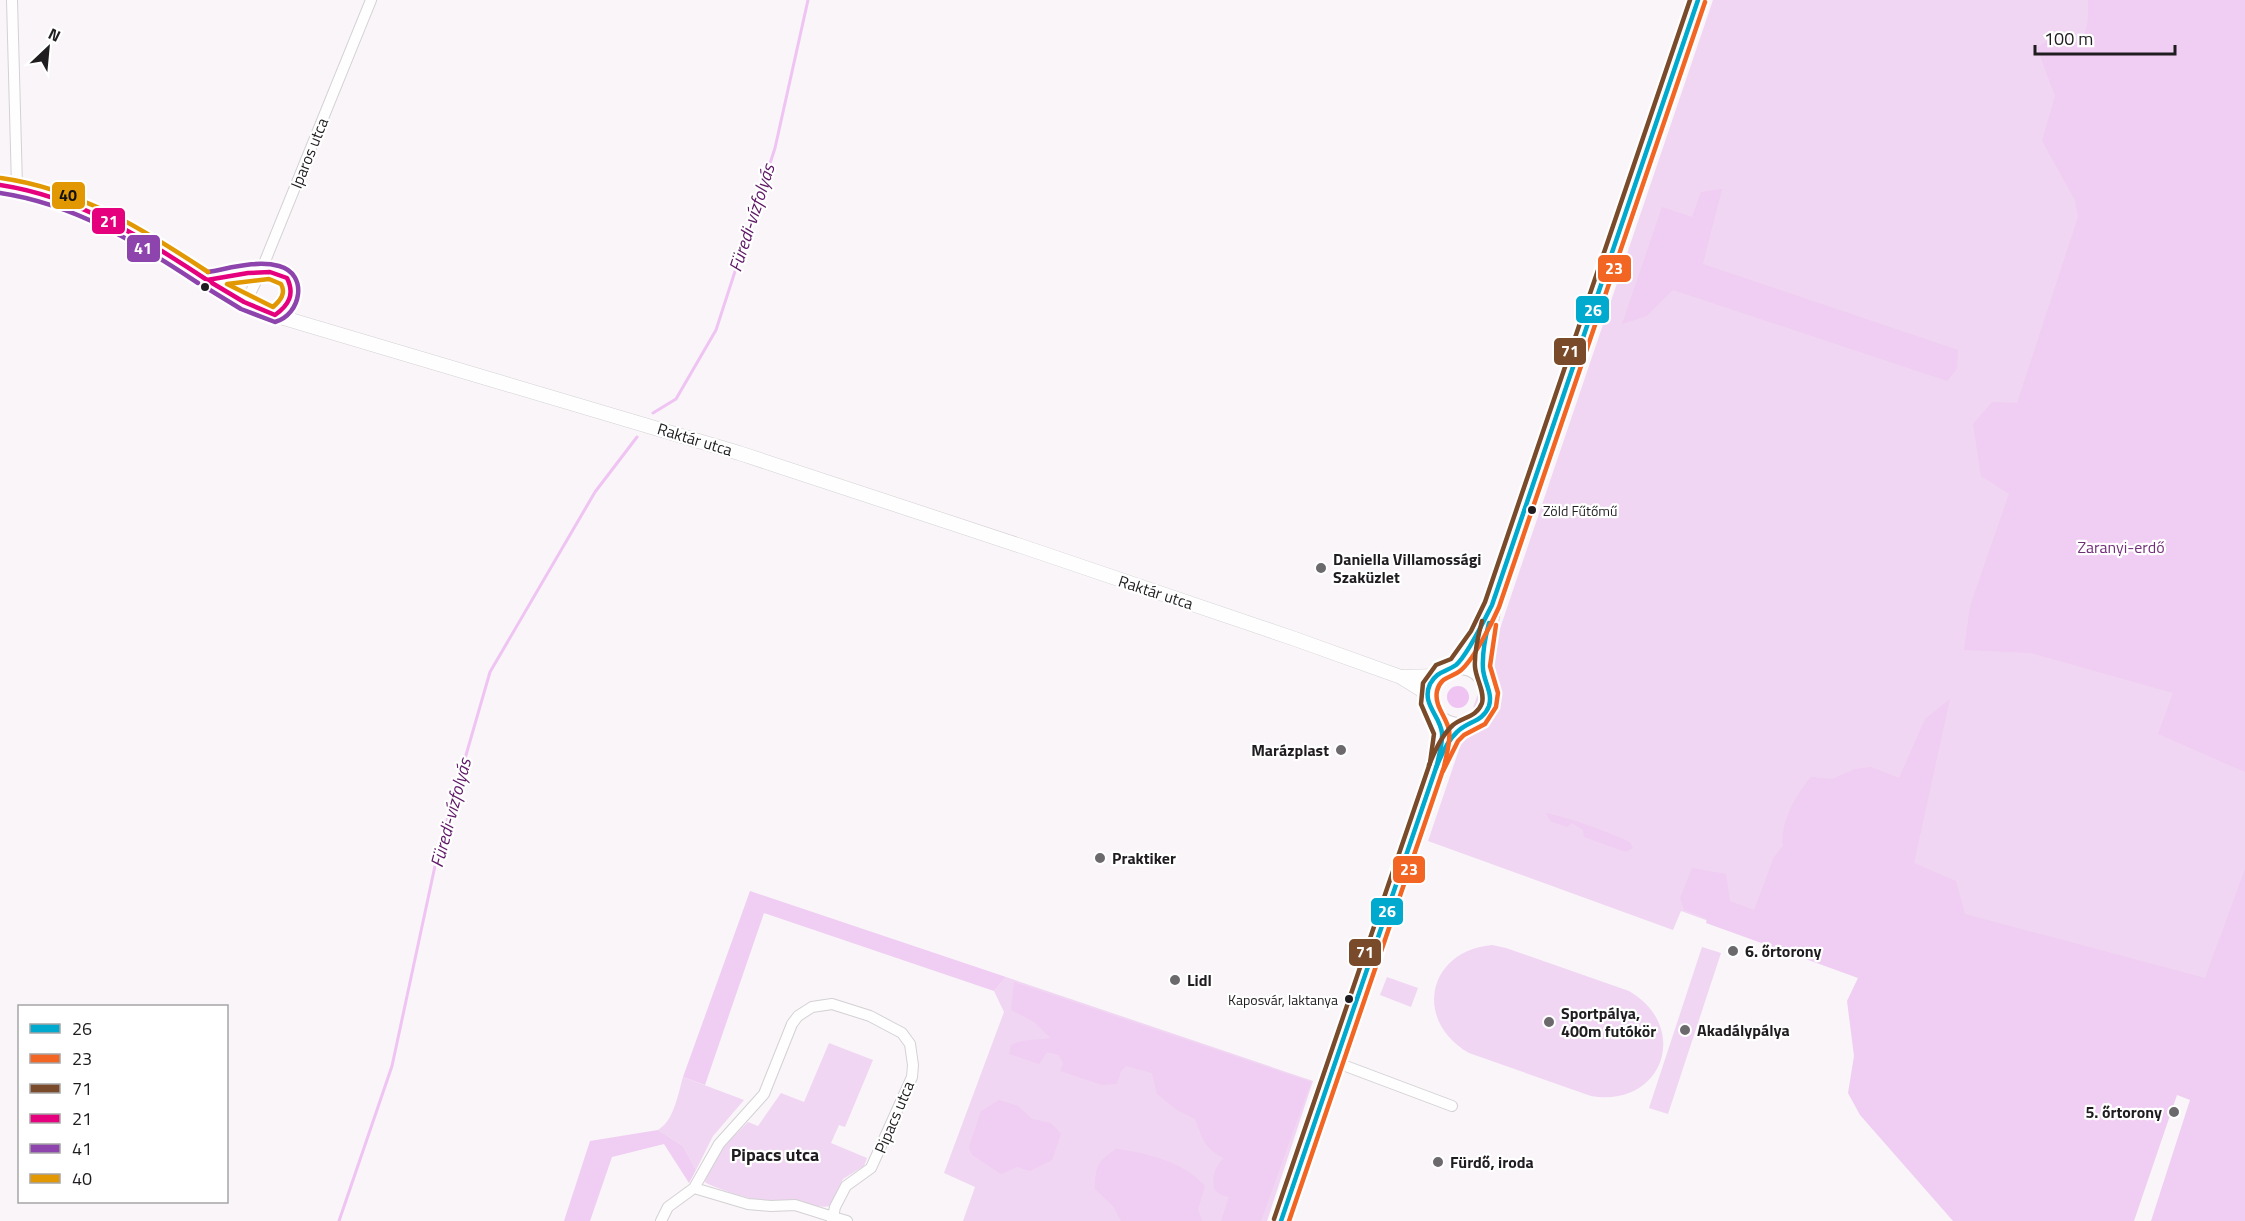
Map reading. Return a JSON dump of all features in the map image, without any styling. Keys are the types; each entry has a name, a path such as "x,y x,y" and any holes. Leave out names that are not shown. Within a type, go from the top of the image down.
{"main road":[{"path":"1456,665 1477,635 1492,605 1698,0"},
{"path":"1482,676 1492,605"},
{"path":"1437,765 1442,733 1428,702 1430,685 1435,676 1447,667 1456,665 1471,667 1482,676 1490,693 1486,712 1477,722 1462,727 1449,726 1438,720"},
{"path":"1281,1221 1437,765 1449,742 1462,727"}],"street":[{"path":"12,0 17,186"},
{"name":"Iparos utca","path":"245,304 261,271 371,0"},
{"name":"Raktár utca","path":"0,184 46,194 84,208 144,240 245,304 286,319 739,453 1295,639 1401,677 1422,690 1428,702"},
{"name":"Raktár utca","path":"1401,677 1435,676"},
{"name":"Pipacs utca","path":"661,1221 668,1207 694,1188 719,1144 764,1095 792,1024 798,1016 812,1007 824,1004 839,1005 878,1019 902,1033 910,1044 913,1065 912,1077 871,1168 846,1186 835,1207 833,1219"},
{"path":"1335,1062 1452,1106"},
{"path":"694,1188 748,1204 795,1205 833,1219 847,1221"}],"green space":[{"path":"1713,0 2139,0 2245,250 2245,962 2193,1099 1681,911 1673,930 1428,841"},
{"name":"Zaranyi-erdő","path":"2088,0 2245,0 2245,772 2158,734 2173,693 2031,653 1964,650 1970,606 2009,494 1981,476 1973,424 1992,402 2017,403 2078,217 2075,200 2042,141 2055,96 2037,48 2048,40 2059,48 2082,37 2087,26"},
{"path":"1722,189 1703,264 1958,350 1957,369 1947,381 1673,290 1647,316 1622,324 1662,207 1692,217 1701,192"},
{"path":"1950,699 1914,863 1956,881 1965,914 2205,978 2245,869 2245,1221 2151,1221 2190,1100 2177,1095 2134,1221 1953,1221 1860,1115 1848,1093 1854,1056 1847,1001 1858,978 1706,923 1707,919 1684,910 1680,898 1692,868 1726,874 1730,901 1754,910 1774,857 1783,846 1784,828 1790,809 1811,777 1832,779 1855,769 1871,767 1899,778 1925,719"},
{"path":"1546,813 1610,833 1630,842 1633,848 1626,852 1584,837 1583,830 1572,823 1567,827 1550,821"},
{"path":"750,891 1006,977 994,991 764,913 705,1085 683,1077"},
{"name":"Sportpálya, 400m futókör","path":"1492,945 1629,991 1648,1006 1659,1024 1663,1043 1660,1062 1651,1078 1636,1090 1616,1096 1591,1096 1469,1053 1451,1039 1440,1023 1435,1006 1435,989 1441,973 1453,960 1470,950"},
{"name":"Akadálypálya","path":"1702,947 1721,953 1668,1114 1649,1108"},
{"path":"1006,977 1313,1081 1267,1221 963,1221 975,1187 944,1173 1004,1012 994,991"},
{"path":"1387,977 1418,988 1411,1007 1380,995"},
{"path":"1014,982 1311,1082 1261,1221 1221,1221 1229,1197 1221,1195 1214,1189 1213,1180 1216,1168 1224,1158 1208,1147 1195,1119 1177,1110 1157,1094 1152,1073 1126,1066 1121,1071 1117,1084 1102,1085 1060,1071 1063,1064 1059,1055 1047,1052 1039,1064 1009,1054 1011,1045 1016,1043 1050,1038 1034,1022 1011,1010"},
{"path":"829,1043 873,1060 845,1127 839,1125 831,1143 867,1158 864,1166 843,1179 830,1206 816,1206 793,1200 759,1200 705,1182 711,1166 722,1149 748,1122 758,1126 781,1093 804,1102"},
{"path":"683,1077 744,1100 713,1136 696,1170 683,1146 658,1130 672,1114"},
{"path":"999,1100 1018,1106 1032,1119 1051,1123 1061,1134 1052,1160 1030,1171 1017,1167 1001,1174 972,1155 969,1147 981,1111"},
{"path":"658,1130 683,1146 696,1170 689,1183 664,1144 612,1157 590,1221 564,1221 590,1141"},
{"path":"1116,1149 1164,1160 1196,1178 1205,1186 1198,1209 1202,1221 1121,1221 1113,1206 1095,1189 1097,1169 1101,1161"}],"shaded area":[{"path":"1458,686 1466,689 1469,697 1466,705 1458,708 1450,705 1447,697 1450,689"}],"waterway":[{"name":"Füredi-vízfolyás","path":"653,413 676,399 716,330 775,148 808,0"},
{"name":"Füredi-vízfolyás","path":"339,1221 392,1066 438,852 490,672 595,492 637,437"}],"transit line":[{"name":"71","path":"1274,1219 1430,763 1434,734 1421,704 1423,683 1436,665 1451,659 1471,631 1485,602 1690,0"},
{"name":"26","path":"1281,1221 1437,765 1442,733 1429,704 1430,684 1439,674 1456,665 1465,654 1492,605 1698,0"},
{"name":"23","path":"1289,1221 1444,767 1449,734 1448,725 1437,701 1438,686 1443,680 1460,671 1471,659 1499,607 1705,2"},
{"name":"40","path":"1,178 30,183 84,201 135,226 208,272"},
{"name":"21","path":"0,185 29,191 83,209 134,234 207,280"},
{"name":"41","path":"0,193 53,206 104,227 128,239 198,283"},
{"name":"41","path":"205,287 241,309 275,322 284,318 291,311 298,294 298,285 289,270 271,264 253,264 208,272"},
{"name":"21","path":"270,272 287,278 290,289 287,303 275,315 244,302 207,280 270,272"},
{"name":"40","path":"269,279 281,284 283,290 280,299 273,307 227,284 269,279"},
{"name":"71","path":"1429,765 1449,729 1477,711 1482,703 1475,661 1482,621"},
{"name":"26","path":"1436,768 1453,736 1461,728 1483,715 1489,706 1490,697 1483,663 1489,623"},
{"name":"23","path":"1443,771 1458,741 1464,735 1485,724 1496,707 1498,693 1490,666 1496,625"}],"place":[{"name":"Zöld Fűtőmű","path":"1532,510"},
{"name":"Daniella Villamossági Szaküzlet","path":"1321,568"},
{"name":"Marázplast","path":"1341,750"},
{"name":"Praktiker","path":"1100,858"},
{"name":"6. őrtorony","path":"1733,951"},
{"name":"Lidl","path":"1175,980"},
{"name":"Kaposvár, laktanya","path":"1349,999"},
{"name":"Sportpálya, 400m futókör","path":"1549,1022"},
{"name":"Akadálypálya","path":"1685,1030"},
{"name":"5. őrtorony","path":"2174,1112"},
{"name":"Fürdő, iroda","path":"1438,1162"}],"district":[{"name":"Pipacs utca","path":"775,1155"}]}
